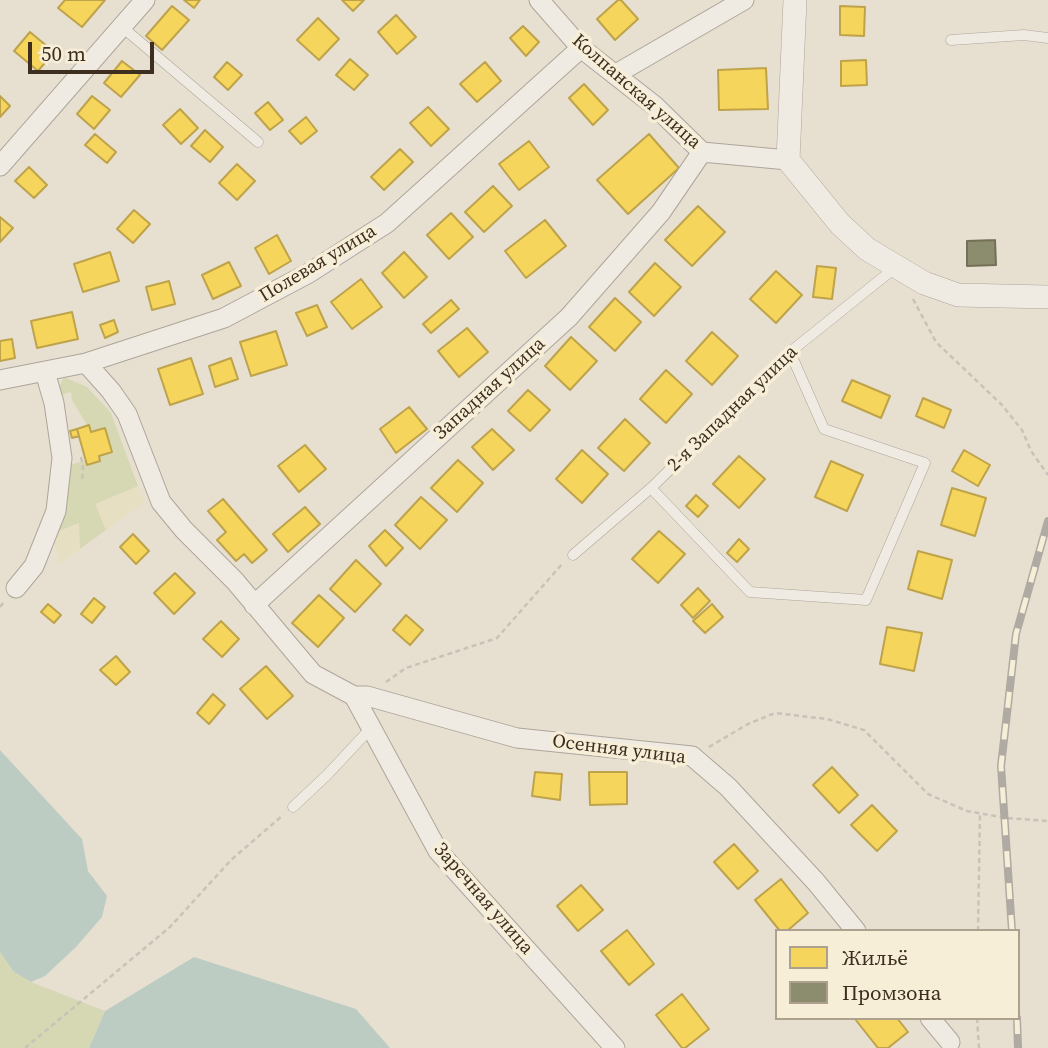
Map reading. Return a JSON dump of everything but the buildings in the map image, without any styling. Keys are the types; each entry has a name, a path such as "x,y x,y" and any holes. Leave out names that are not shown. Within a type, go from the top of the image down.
{"street":[{"path":"0,166 145,0"},
{"name":"Колпанская улица","path":"539,0 581,48 655,106 702,152 788,160"},
{"path":"616,74 744,0"},
{"path":"795,0 788,160 840,224 867,249 924,284 958,295 1048,297"},
{"name":"Полевая улица","path":"0,380 86,363 224,318 309,273 387,223 581,48"},
{"name":"Западная улица","path":"254,605 569,317 661,212 702,152"},
{"path":"86,363 127,414 161,502 184,530 235,581 313,674 361,696"},
{"path":"16,588 34,566 55,511 62,458 55,398 45,372"},
{"name":"Заречная улица","path":"361,696 371,728 438,851 615,1048"},
{"name":"Осенняя улица","path":"361,696 517,738 692,756 728,787 816,882 854,929"},
{"path":"932,1020 950,1042"}],"lane":[{"path":"121,26 258,142"},
{"path":"951,40 1024,36 1048,38"},
{"name":"2-я Западная улица","path":"573,555 651,488 790,352 896,268"},
{"path":"651,488 750,592 866,600 925,463 824,429 790,352"},
{"path":"293,807 371,728"}],"path":[{"path":"913,299 936,342 1002,405 1022,430 1031,451 1048,475"},
{"path":"82,461 82,482"},
{"path":"361,696 406,667 497,639 568,557 573,555"},
{"path":"692,756 748,724 775,713 827,719 864,730 928,794 967,811 1006,818 1048,821"},
{"path":"24,1048 170,927 231,860 293,807"},
{"path":"978,929 980,813"},
{"path":"977,1020 979,1048"}],"shaded area":[{"path":"138,486 144,503 106,530 94,504"},
{"path":"79,523 80,549 59,564 55,545 57,533"},
{"path":"0,750 82,839 88,871 107,896 102,917 76,947 45,976 31,982 14,972 0,952"},
{"path":"194,957 356,1009 390,1048 89,1048 105,1011"}],"green space":[{"path":"64,377 87,387 111,413 138,486 95,504 106,530 80,549 79,523 57,532 69,465 85,461 87,465 100,462 105,428 91,432 72,400 71,392 61,395 57,391"},
{"path":"0,952 14,972 31,982 105,1011 89,1048 0,1048"}],"railway":[{"path":"1012,929 1001,766 1016,634 1048,521"},
{"path":"1017,1020 1018,1048"}]}
